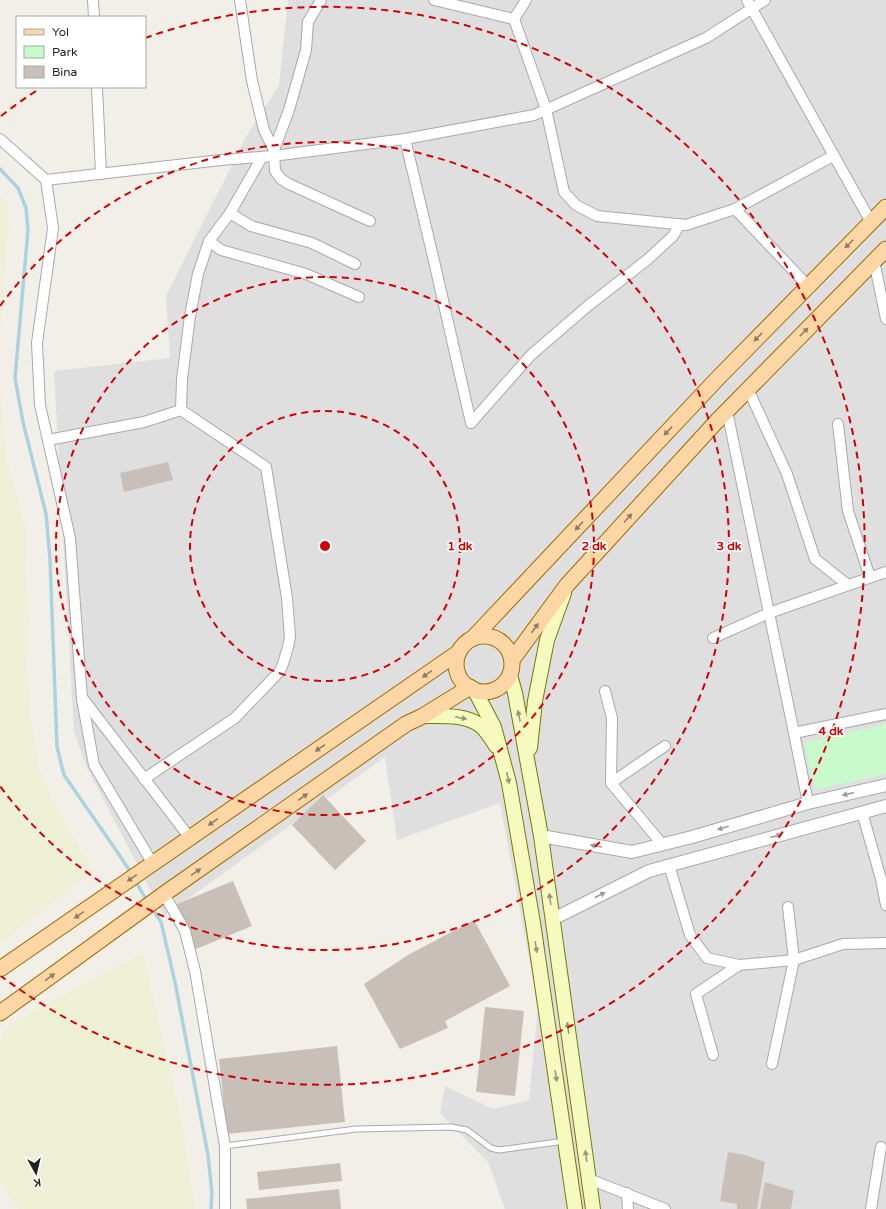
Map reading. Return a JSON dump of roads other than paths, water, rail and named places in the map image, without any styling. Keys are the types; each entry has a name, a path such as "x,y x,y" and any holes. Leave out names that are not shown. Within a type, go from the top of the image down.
{"main road":[{"path":"575,1209 533,923 509,783 494,727 472,688 460,678 457,670 459,652 463,646 473,638 718,378 886,207"},
{"path":"512,660 567,585 727,411 886,249"},
{"path":"528,764 534,701 547,640 567,585"},
{"path":"0,1013 164,894 406,724 472,688 482,691 491,691 499,688 510,675 512,660 510,651 505,644 490,636 473,638"},
{"path":"0,969 459,652"},
{"path":"510,675 515,693 541,836 593,1209"},
{"path":"423,716 448,716 466,719 482,726 502,754"}],"street":[{"path":"93,0 94,16"},
{"path":"240,0 252,81 264,130 274,153 275,171 281,179 288,184 370,221"},
{"path":"274,153 289,110 306,50 308,22 321,0"},
{"path":"434,0 514,18"},
{"path":"514,18 526,0"},
{"path":"46,180 262,157 274,153 405,139 534,115 706,38 749,4 766,0"},
{"path":"749,4 871,222"},
{"path":"514,18 546,109 564,192 576,205 597,216 686,225 735,209 833,156"},
{"path":"97,88 101,174"},
{"path":"0,139 46,180 53,228 36,343 40,405 70,538 82,699 94,765 153,864"},
{"path":"405,139 470,423 531,355 589,305 647,260 673,236 680,224"},
{"path":"181,410 182,379 190,316 198,274 209,242 230,213 262,157"},
{"path":"735,209 808,286"},
{"path":"230,213 251,226 312,242 355,264"},
{"path":"209,242 221,250 306,274 359,297"},
{"path":"874,262 886,320"},
{"path":"748,389 787,474 815,559 848,585"},
{"path":"48,440 144,422 181,410"},
{"path":"144,779 235,718 280,670 286,657 290,637 287,598 266,467 181,410"},
{"path":"727,411 808,803"},
{"path":"838,424 848,511 870,577"},
{"path":"713,638 769,613 886,572"},
{"path":"605,691 612,718 611,783 662,844"},
{"path":"82,699 190,838"},
{"path":"794,733 886,714"},
{"path":"611,783 665,746"},
{"path":"541,836 632,852 808,803 886,785"},
{"path":"553,919 649,871 886,806"},
{"path":"862,812 881,879 886,905"},
{"path":"669,865 690,935 707,958 739,964 794,960 843,944 886,943"},
{"path":"164,894 185,931 195,971 225,1146 225,1209"},
{"path":"772,1064 794,960 788,907"},
{"path":"713,1055 696,994 739,964"},
{"path":"871,1209 881,1147"},
{"path":"589,1179 665,1209"},
{"path":"627,1193 628,1209"}],"lane":[{"path":"225,1146 356,1129 451,1127 467,1130 491,1148 499,1150 566,1141"}],"waterway":[{"path":"0,169 18,188 26,208 28,230 15,378 23,422 46,514 50,559 57,747 64,775 131,873"},
{"path":"135,880 147,901"},
{"path":"152,908 161,922 175,982 208,1155 212,1193 211,1209"}]}
